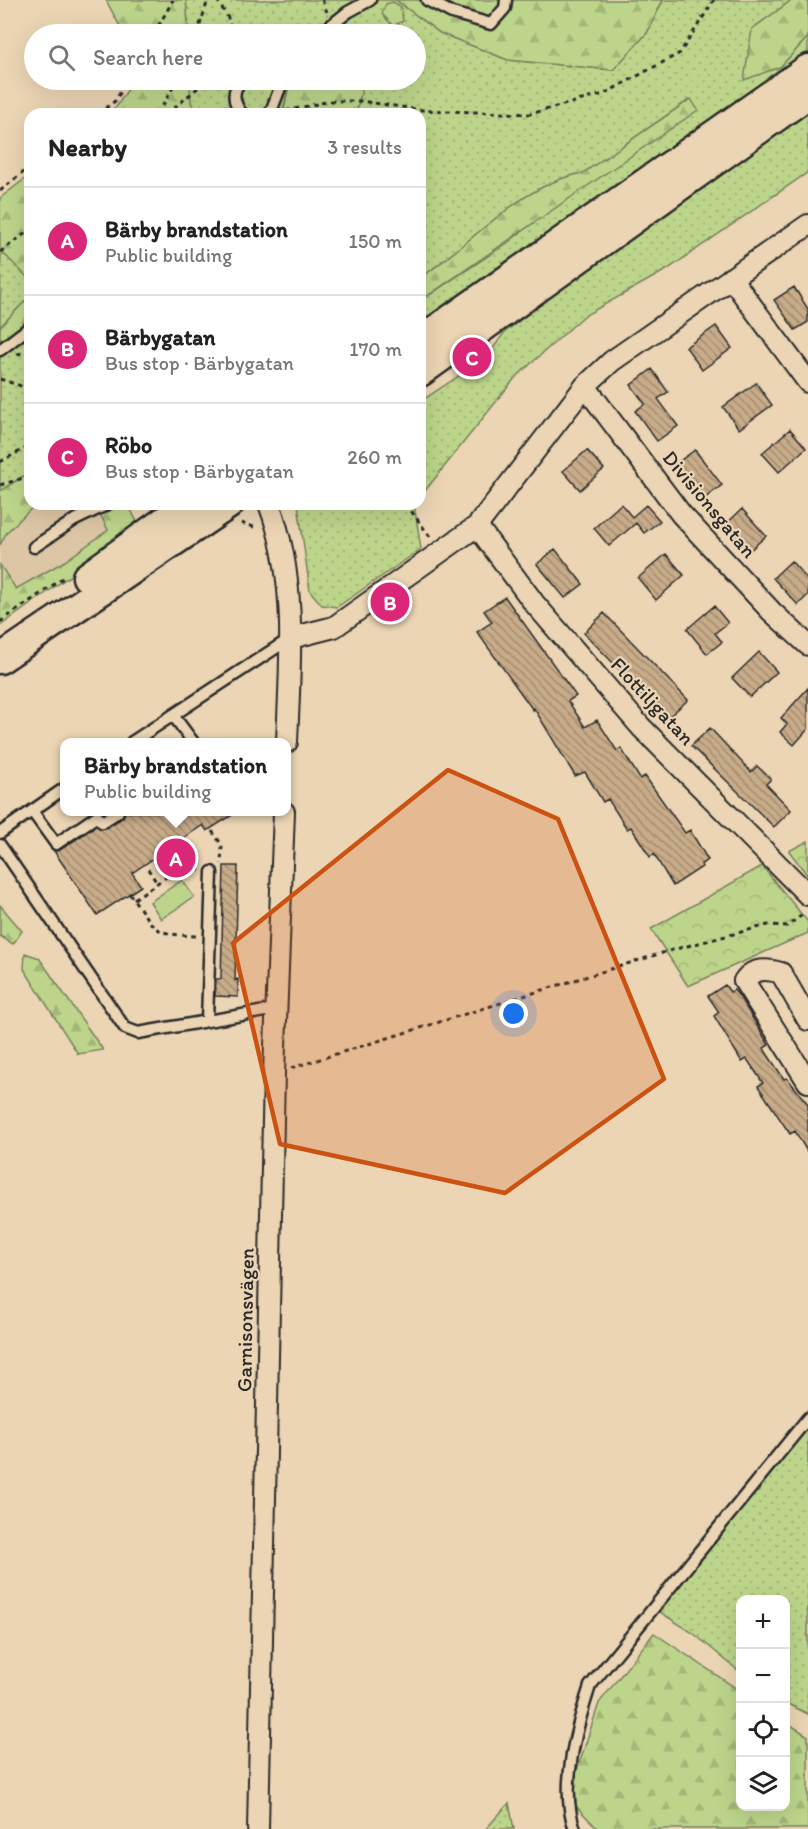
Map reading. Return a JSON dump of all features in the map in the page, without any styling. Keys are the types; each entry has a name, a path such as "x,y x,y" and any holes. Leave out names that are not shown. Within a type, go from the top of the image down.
{"main road":[{"path":"426,337 808,69"},
{"path":"426,368 808,94"},
{"path":"0,640 180,510"},
{"path":"0,660 220,510"}],"street":[{"path":"291,638 334,627 477,526 585,386 612,361 808,225"},
{"path":"731,278 808,382"},
{"name":"Divisionsgatan","path":"585,386 681,514 772,612 808,645"},
{"path":"271,510 280,535 287,576 291,638 287,738"},
{"name":"Flottiljgatan","path":"477,526 534,603 641,727 808,895"},
{"name":"Garnisonsvägen","path":"258,1829 274,1073 284,816"},
{"path":"808,1020 781,973 767,968 749,974 744,981 808,1082"}],"lane":[{"path":"333,24 348,12 370,0"},
{"path":"427,0 452,12 491,24 505,8 506,0"},
{"path":"236,90 233,94 237,108"},
{"path":"272,108 279,90"},
{"path":"0,350 24,332"},
{"path":"34,546 72,520 94,510"},
{"path":"138,738 291,638"},
{"path":"173,715 189,738"},
{"path":"0,833 60,791"},
{"path":"32,811 56,844 97,816 102,822 112,816"},
{"path":"0,845 125,1028 138,1032 277,1009"},
{"path":"207,1021 212,872"},
{"path":"575,1829 569,1794 572,1763 578,1723 590,1686 808,1418"}],"path":[{"path":"160,24 173,0"},
{"path":"200,24 208,0"},
{"path":"217,0 230,24"},
{"path":"426,110 530,114 604,94 680,53 714,0"},
{"path":"106,108 115,101 122,90"},
{"path":"161,108 171,90"},
{"path":"174,108 195,90"},
{"path":"298,108 330,101 360,101 408,108"},
{"path":"0,191 24,172"},
{"path":"0,252 24,234"},
{"path":"0,379 24,385"},
{"path":"0,462 24,449"},
{"path":"0,485 24,478"},
{"path":"230,510 237,522 280,535"},
{"path":"410,510 440,552"},
{"path":"134,899 179,868 212,872 221,870 222,845 212,831"},
{"path":"167,852 179,868"},
{"path":"148,869 158,883"},
{"path":"129,893 157,931 165,935 210,937"},
{"path":"274,1073 672,950 768,925 788,926 808,911"}],"highlighted area":[{"path":"448,770 558,819 664,1079 505,1193 280,1144 233,943"}],"shaded area":[{"path":"30,510 98,510 108,530 65,561 16,589 0,565 0,545 7,532"}],"green space":[{"path":"106,0 186,0 188,24 119,24"},
{"path":"186,0 396,0 440,33 508,60 613,70 647,33 663,0 792,0 752,29 780,67 808,37 808,57 426,325 426,297 506,244 690,99 583,173 560,179 518,202 426,274 426,108 357,108 362,90 426,90 426,24 188,24"},
{"path":"396,0 663,0 647,33 613,70 508,60 440,33"},
{"path":"792,0 808,0 808,37 780,67 744,80 752,29"},
{"path":"393,2 401,7 403,21 391,24 382,14 386,4"},
{"path":"127,90 190,90 191,103 195,108 115,108"},
{"path":"190,90 288,90 283,108 194,108 190,103"},
{"path":"288,90 362,90 357,108 284,108"},
{"path":"691,99 698,110 426,297 426,274 497,217 539,189 560,179 583,173"},
{"path":"808,107 808,172 668,269 584,316 515,378 426,489 426,398 487,357 504,333 570,281"},
{"path":"24,180 24,274 0,250 0,198"},
{"path":"1,249 24,274 24,302 0,327"},
{"path":"24,302 24,327 5,342 0,337 0,327"},
{"path":"24,327 24,476 0,491 0,337 4,342"},
{"path":"24,476 24,510 30,510 7,532 0,545 0,491"},
{"path":"98,510 131,510 139,526 0,626 0,565 16,589 65,561 108,530"},
{"path":"299,510 415,510 421,549 337,607 322,605 310,591"},
{"path":"808,841 808,876 789,851"},
{"path":"762,866 808,922 808,933 688,986 651,929"},
{"path":"182,880 194,897 161,919 150,902"},
{"path":"0,905 22,931 13,944 0,936"},
{"path":"25,953 39,958 103,1050 78,1054 24,969"},
{"path":"808,1411 808,1714 790,1705 790,1595 736,1595 736,1669 693,1633 649,1605"},
{"path":"654,1633 736,1688 736,1811 790,1811 790,1725 808,1736 808,1829 598,1829 568,1798 599,1703"},
{"path":"509,1803 514,1829 486,1829"}],"building":[{"path":"794,287 808,309 808,322 795,330 774,300"},
{"path":"716,326 732,348 702,370 686,347"},
{"path":"652,369 668,392 658,399 678,426 657,441 635,411 645,404 631,385"},
{"path":"756,383 772,405 739,429 723,407"},
{"path":"790,429 806,448 779,472 762,453"},
{"path":"587,450 604,469 580,490 563,471"},
{"path":"695,450 722,485 701,501 674,465"},
{"path":"621,504 632,517 646,505 660,521 644,533 636,523 609,546 594,528"},
{"path":"742,509 766,536 747,553 724,526"},
{"path":"555,549 583,584 565,598 537,564"},
{"path":"666,554 684,575 656,600 638,578"},
{"path":"791,561 808,580 808,595 798,605 773,578"},
{"path":"505,597 576,696 568,701 585,727 597,720 617,751 621,748 640,779 645,776 685,833 690,830 708,860 701,864 702,867 673,886 654,854 650,857 631,827 627,829 608,799 603,802 585,772 575,776 534,708 533,710 477,632 492,622 484,611"},
{"path":"714,606 728,623 715,633 722,642 707,654 687,629"},
{"path":"604,613 688,700 664,721 637,691 640,688 622,668 620,670 584,633"},
{"path":"759,652 777,672 750,697 732,678"},
{"path":"808,688 808,729 794,745 780,732 787,724 781,718"},
{"path":"710,728 751,772 757,766 771,779 766,784 791,810 774,827 691,746"},
{"path":"123,816 231,816 207,831 203,825 132,873 141,886 97,915 54,851 60,850 96,826 106,828"},
{"path":"224,866 238,866 235,980 238,979 238,997 215,996 216,979 221,979"},
{"path":"725,985 730,992 734,990 739,996 769,1045 764,1048 784,1079 787,1078 808,1104 808,1153 795,1131 790,1134 758,1086 763,1083 747,1059 742,1062 714,1016 719,1012 708,996"}],"place":[{"name":"Röbo","path":"472,357"},
{"name":"Bärbygatan","path":"390,602"},
{"name":"Bärby brandstation","path":"176,858"}]}
